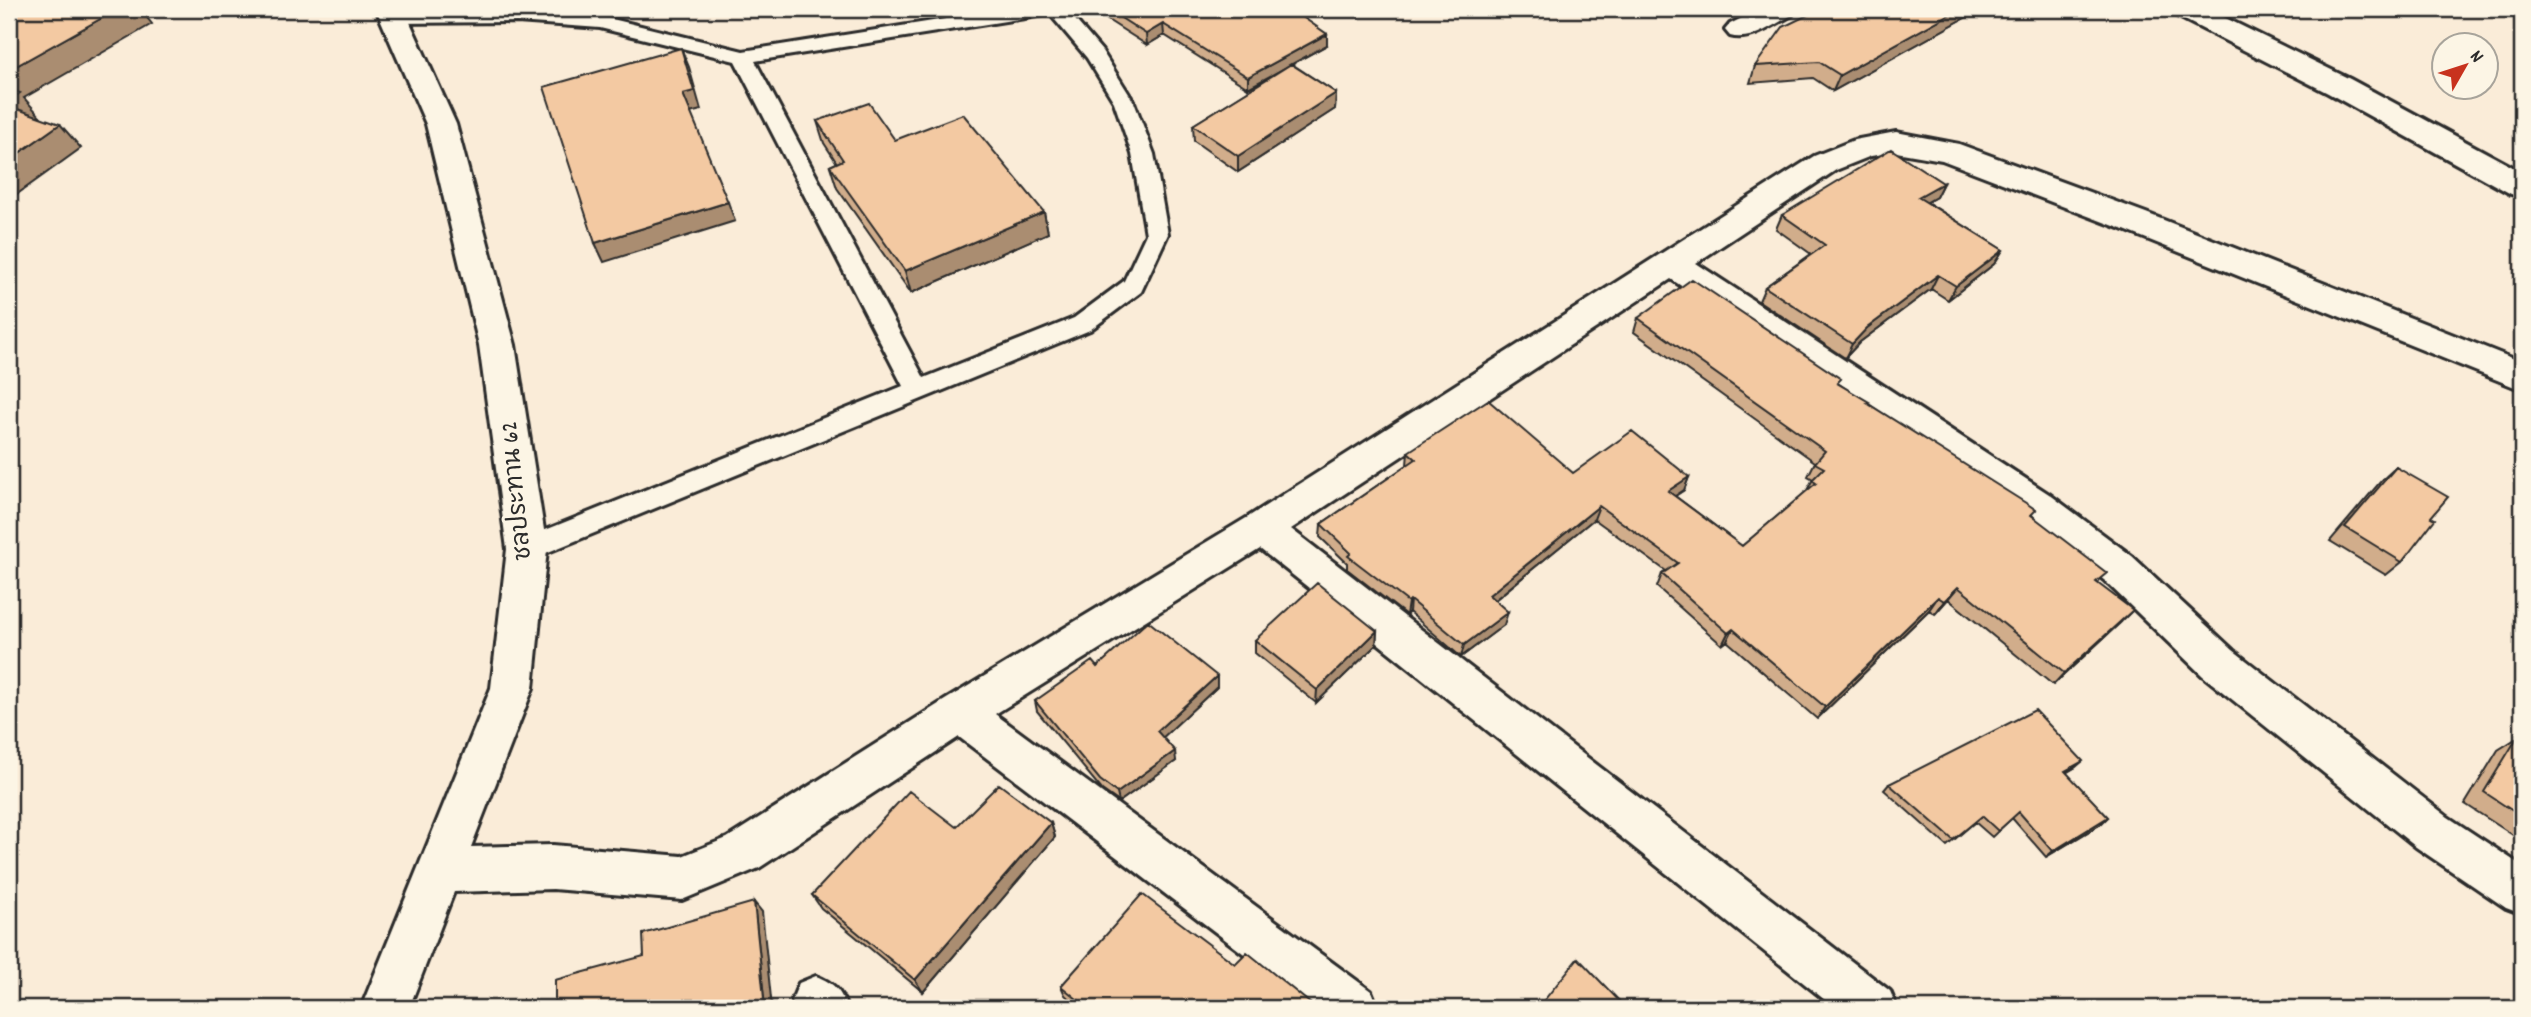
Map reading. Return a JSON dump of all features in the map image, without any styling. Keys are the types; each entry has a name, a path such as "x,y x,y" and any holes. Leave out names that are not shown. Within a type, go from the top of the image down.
{"street":[{"path":"1740,30 1783,9"},
{"path":"2185,9 2339,86 2522,187"},
{"name":"ชลประทาน 62","path":"385,1008 512,688 527,549 497,345 448,150 441,124 391,13"},
{"path":"440,870 553,867 682,878 743,853 960,713 1262,528 1825,163 1865,147 1896,142 1948,151 2134,221 2522,376"},
{"path":"1671,262 2035,505 2118,568 2218,663 2432,832 2522,892"},
{"path":"1262,528 1873,1008"},
{"path":"960,713 1354,1008"}],"lane":[{"path":"391,13 517,16 600,22 743,57 1045,9"},
{"path":"527,549 1082,324 1133,286 1157,234 1143,154 1124,102 1095,55 1056,9"},
{"path":"743,57 918,391"}],"building":[{"path":"9,9 118,9 9,70"},
{"path":"1107,9 1291,9 1327,34 1248,77 1163,24 1146,34"},
{"path":"1820,9 1959,9 1840,75 1819,62 1755,66 1783,27"},
{"path":"681,48 694,91 683,94 728,202 595,243 544,87"},
{"path":"1291,64 1336,93 1238,156 1193,125"},
{"path":"9,89 20,93 9,100"},
{"path":"869,103 895,140 963,114 1044,212 905,271 830,166 843,160 817,121"},
{"path":"9,106 60,124 9,160"},
{"path":"1891,149 1943,183 1918,197 2003,250 1956,286 1938,275 1867,328 1852,344 1765,287 1825,245 1782,215"},
{"path":"1692,279 1841,379 1837,383 2036,510 2031,515 2107,573 2096,582 2133,610 2064,673 1958,587 1944,601 1938,597 1825,707 1733,629 1728,633 1662,574 1678,563 1599,506 1489,595 1508,612 1464,645 1410,600 1408,602 1348,556 1351,553 1321,524 1416,459 1408,452 1488,400 1573,473 1632,431 1689,477 1668,491 1742,546 1816,483 1812,480 1824,468 1815,463 1825,451 1638,318"},
{"path":"2396,467 2448,497 2431,517 2435,519 2402,562 2345,527"},
{"path":"1317,583 1377,631 1317,690 1255,640"},
{"path":"1148,621 1217,676 1157,731 1175,751 1117,793 1100,780 1035,701 1092,661 1097,667"},
{"path":"2035,710 2083,761 2065,771 2108,817 2053,851 2019,812 1998,831 1982,816 1953,840 1889,784"},
{"path":"2517,738 2522,741 2522,817 2484,792"},
{"path":"999,784 1051,823 915,980 812,895 909,791 956,827"},
{"path":"1142,894 1235,964 1247,952 1316,1008 1088,1008 1061,986"},
{"path":"754,902 765,1008 555,1008 555,980 644,956 643,934"},
{"path":"1578,958 1626,1008 1538,1008"}]}
